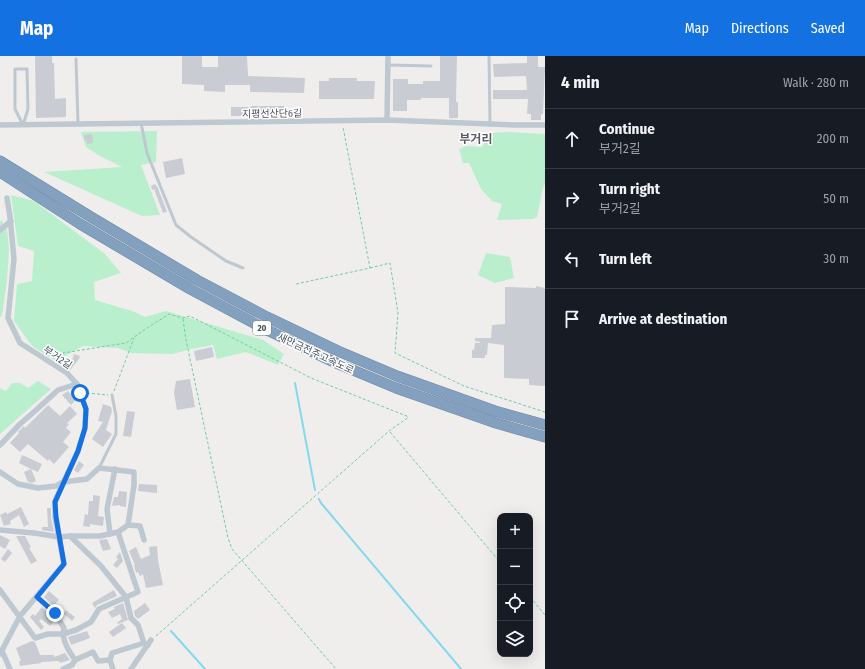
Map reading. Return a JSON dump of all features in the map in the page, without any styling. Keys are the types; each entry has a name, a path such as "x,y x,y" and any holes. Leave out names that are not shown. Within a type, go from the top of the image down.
{"highway":[{"name":"새만금전주고속도로","path":"0,161 190,276 266,317 338,351 397,376 495,411 545,425"},
{"name":"새만금전주고속도로","path":"0,172 80,224 190,289 263,328 336,363 396,388 496,423 545,437"}],"street":[{"path":"387,120 388,56"},
{"name":"지평선산단6길","path":"0,125 387,120 545,125"},
{"name":"부거2길","path":"1,653 20,616 64,564 55,502 78,451 85,428 86,409 77,384 67,373 20,343 8,318 14,259 11,221 7,198"},
{"path":"0,230 11,221"},
{"path":"0,444 58,390 77,384"},
{"path":"0,472 18,484 38,488 56,486 63,482 87,479 99,468 134,472 134,485 128,525"},
{"path":"110,534 107,508 115,469"},
{"path":"0,530 34,532 59,537 100,536 118,532 128,525 140,526 144,540"},
{"path":"0,590 35,638 48,634 63,634 76,630 91,622 99,609 138,592 118,532"},
{"path":"70,536 101,566 126,597 132,618 138,625 148,643"},
{"path":"37,597 55,613 64,628 63,634 68,648 75,660"},
{"path":"113,669 110,660 112,653 148,643"},
{"path":"131,669 148,643"},
{"path":"63,669 72,665 75,660 94,652 98,661 110,660"},
{"path":"1,653 10,669"}],"lane":[{"path":"489,56 490,124"},
{"path":"76,59 78,124"},
{"path":"388,65 431,66"},
{"path":"14,69 27,69 28,109 23,125 15,109 14,69"},
{"path":"141,123 147,153 176,225 226,261 243,268"},
{"path":"99,468 116,434 116,416 112,395"}],"path":[{"path":"342,121 370,268"},
{"path":"296,284 390,263 398,313 395,353 464,386 545,412"},
{"path":"45,359 63,353 126,343 170,314 183,318 190,316 310,378 409,417 389,431 148,643"},
{"path":"183,318 186,340 228,538 232,549 336,669"},
{"path":"80,393 112,395 134,337"},
{"path":"389,431 497,558"},
{"path":"533,601 545,615"}],"green space":[{"path":"157,131 156,162 141,165 160,215 142,216 44,172 122,167 86,147 81,132"},
{"path":"507,132 545,134 545,184 537,217 533,219 497,220 502,204 492,201 481,189 469,163 463,163 459,149 466,146 482,147 489,133"},
{"path":"11,195 34,201 105,254 121,273 94,282 95,300 135,312 145,317 166,311 263,340 284,354 278,365 246,352 217,359 213,345 173,354 131,353 118,348 83,346 56,361 32,346 14,321 17,284 32,281 34,251 18,246"},
{"path":"1,220 7,229 9,249 7,280 2,316 0,317 0,222"},
{"path":"486,253 510,257 514,278 495,283 478,275"},
{"path":"38,381 51,389 0,434 0,388 6,391 12,383 20,383 28,388"}],"building":[{"path":"35,56 52,56 52,63 54,63 55,99 66,98 66,117 36,118"},
{"path":"182,56 202,56 202,67 218,67 218,56 247,56 248,76 305,78 304,93 250,92 250,85 225,85 225,92 204,91 204,85 182,84"},
{"path":"440,56 457,56 456,102 458,102 458,118 449,118 449,98 421,98 421,100 407,100 407,111 393,111 393,79 408,79 408,84 423,84 423,81 440,81"},
{"path":"527,56 538,56 538,67 545,67 543,114 541,114 541,120 531,120 531,114 527,114 528,99 493,99 493,90 527,90 526,76 494,77 493,64 527,63"},
{"path":"329,78 357,78 357,81 375,81 374,99 319,99 319,81 329,81"},
{"path":"284,106 284,116 231,116 231,107"},
{"path":"92,134 93,143 87,144 87,140 85,141 84,135"},
{"path":"182,158 185,174 166,178 163,162"},
{"path":"155,184 167,212 163,213 154,189 152,190 151,186"},
{"path":"536,286 545,288 545,386 529,385 529,379 504,378 504,345 488,343 487,355 485,355 485,358 472,358 472,350 474,350 475,343 480,343 475,341 475,338 491,338 492,325 505,324 505,287 536,288"},
{"path":"212,347 214,357 196,361 194,351"},
{"path":"74,354 80,356 70,370 63,366 69,358 72,360"},
{"path":"190,379 195,407 177,410 174,393 176,381"},
{"path":"68,391 76,400 71,405 62,395"},
{"path":"103,404 111,407 112,411 106,430 112,434 103,447 92,439 103,422 98,421"},
{"path":"48,405 60,416 70,406 77,414 67,423 69,424 66,428 71,432 63,442 69,447 54,464 49,459 48,461 28,444 20,452 10,443 24,426 25,428"},
{"path":"127,411 135,412 131,437 123,436"},
{"path":"22,455 42,464 38,472 19,463"},
{"path":"79,461 84,465 78,473 74,470"},
{"path":"31,469 36,481 32,483 28,482 24,472"},
{"path":"139,484 157,485 157,493 138,491"},
{"path":"119,491 127,492 126,507 120,505 112,506 114,497 118,497"},
{"path":"93,495 100,496 98,516 104,517 103,526 90,524 90,527 83,526 85,514 88,515 89,501 93,501"},
{"path":"21,507 29,524 24,527 19,515 10,521 11,524 4,526 0,515 6,512 7,514"},
{"path":"47,508 51,508 51,518 54,532 42,530 42,527 48,527"},
{"path":"0,535 10,540 5,549 0,546"},
{"path":"16,536 25,536 31,547 29,548 37,561 31,564"},
{"path":"107,539 111,549 103,551 99,540"},
{"path":"157,546 163,585 146,588 143,574 140,576 138,572 136,573 135,565 129,551 136,547 141,559 150,555 149,547"},
{"path":"8,549 12,553 5,562 1,559"},
{"path":"120,552 123,561 117,568 113,565 118,559 116,557"},
{"path":"114,590 117,596 97,605 95,608 92,603"},
{"path":"49,591 59,600 53,606 44,597"},
{"path":"123,603 128,620 118,624 117,623 122,619 120,614 112,618 108,612 115,609 114,607"},
{"path":"145,603 150,610 138,619 135,616 134,611"},
{"path":"42,607 52,616 54,621 50,626 41,619 39,621 44,627 41,630 30,617 33,614 35,616"},
{"path":"66,610 75,617 72,621 64,614"},
{"path":"122,623 126,628 113,637 109,632"},
{"path":"87,631 90,638 71,645 68,637"},
{"path":"32,641 35,642 40,655 54,655 54,657 65,653 70,660 60,663 59,661 41,662 20,666 19,661 21,661 16,648"}],"waterway":[{"path":"295,383 315,490"},
{"path":"319,499 461,669"},
{"path":"171,631 205,669"}],"district":[{"name":"부거리","path":"476,139"}],"route":[{"path":"55,613 37,597 64,564 55,502 78,451 85,428 86,409 80,393"}]}
